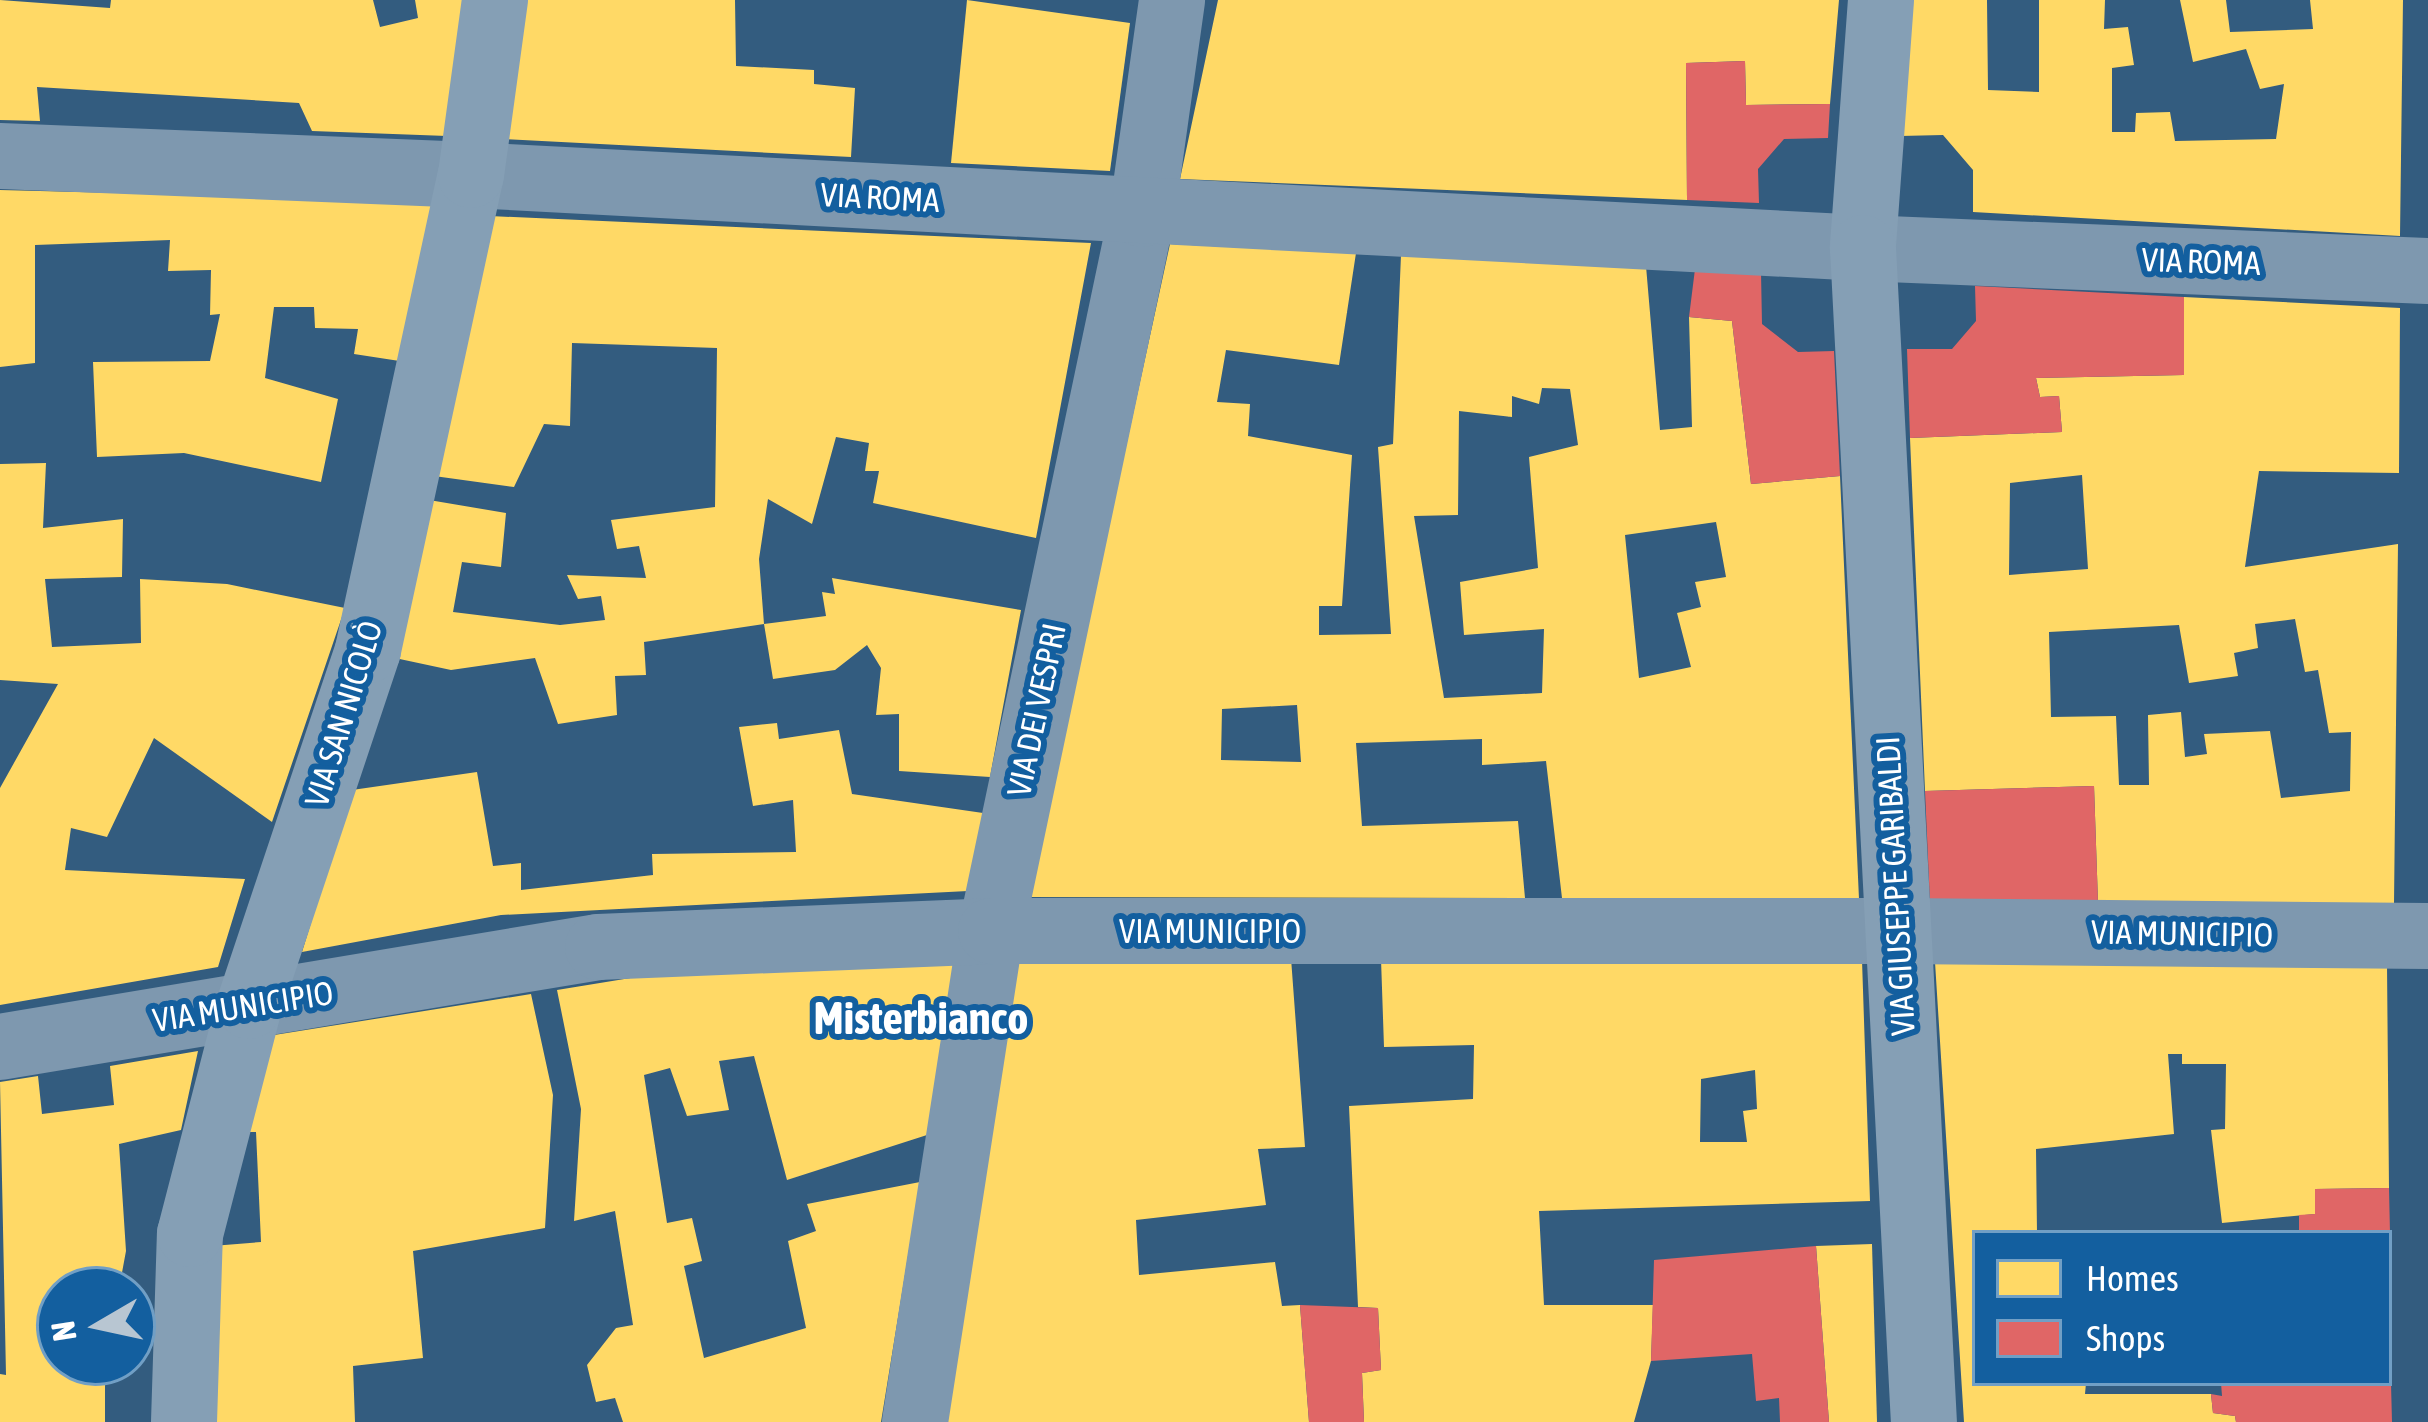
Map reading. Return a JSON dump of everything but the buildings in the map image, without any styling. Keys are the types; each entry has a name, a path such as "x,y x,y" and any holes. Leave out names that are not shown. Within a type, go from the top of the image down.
{"main road":[{"name":"VIA SAN NICOLÒ","path":"184,1422 190,1234 249,1006 368,650 471,175 495,0"},
{"name":"VIA GIUSEPPE GARIBALDI","path":"1881,0 1863,248 1924,1422"}],"street":[{"name":"VIA DEI VESPRI","path":"915,1422 991,932 1142,214 1172,0"},
{"name":"VIA ROMA","path":"0,157 471,175 1142,214 2428,272"},
{"name":"VIA MUNICIPIO","path":"0,1047 598,947 991,932 2428,936"}],"district":[{"name":"Misterbianco","path":"921,1019"}]}
